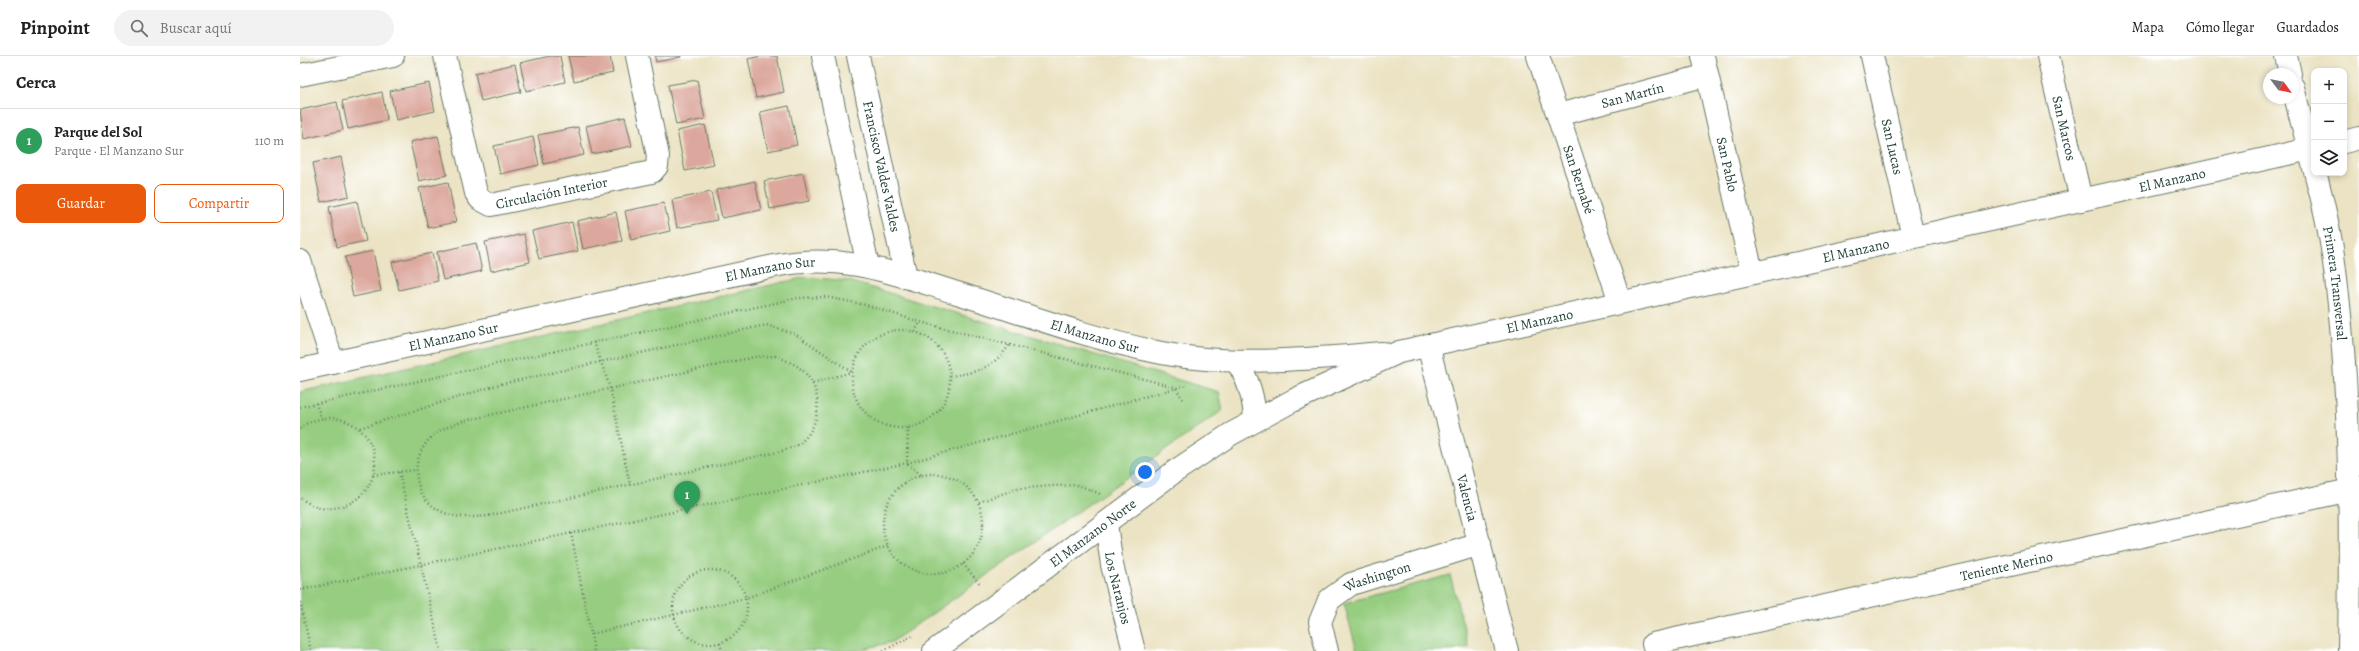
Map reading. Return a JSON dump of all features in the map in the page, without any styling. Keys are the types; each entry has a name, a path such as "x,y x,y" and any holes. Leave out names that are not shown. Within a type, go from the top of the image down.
{"street":[{"path":"300,75 393,56"},
{"name":"Circulación Interior","path":"445,56 476,193 480,199 491,205 652,172 657,166 658,156 636,56"},
{"path":"823,56 868,266"},
{"name":"Francisco Valdes Valdes","path":"858,56 906,277"},
{"name":"San Bernabé","path":"1538,56 1620,302"},
{"name":"San Lucas","path":"1872,56 1913,237"},
{"name":"San Marcos","path":"2048,56 2081,200"},
{"path":"2286,56 2289,68"},
{"name":"San Martín","path":"1558,115 1705,66"},
{"name":"San Pablo","path":"1705,66 1752,273"},
{"name":"Primera Transversal","path":"2298,104 2311,149"},
{"path":"2347,141 2359,138"},
{"name":"El Manzano","path":"1237,362 1399,352 2311,149"},
{"name":"Primera Transversal","path":"2317,176 2332,254 2355,489 2349,651"},
{"path":"300,261 333,363"},
{"name":"El Manzano Sur","path":"300,370 798,261 845,261 868,266 1117,342 1153,351 1202,359 1237,362"},
{"name":"Valencia","path":"1428,345 1507,651"},
{"name":"El Manzano","path":"1255,420 1399,352"},
{"path":"1237,362 1250,386 1254,402 1255,420"},
{"name":"El Manzano Norte","path":"934,651 996,602 1114,518 1174,472 1255,420"},
{"name":"Teniente Merino","path":"1653,644 2355,489"},
{"name":"Los Naranjos","path":"1114,518 1112,565 1134,651"},
{"name":"Washington","path":"1327,651 1320,622 1329,600 1351,584 1480,544"}],"path":[{"path":"300,407 798,298 826,297 866,305 920,322 1175,387 1184,401"},
{"path":"915,332 920,322"},
{"path":"360,428 497,385 766,325 795,334 852,372"},
{"path":"899,330 915,332 929,338 940,348 947,362 950,376 949,391 943,404 934,416 922,424 908,428 892,428 878,423 866,414 857,402 852,387 852,372 857,356 868,343 882,334 899,330"},
{"path":"594,342 610,388 630,485"},
{"path":"950,376 972,373 989,366 1000,359 1010,344"},
{"path":"775,356 790,362 803,371 812,383 817,395 818,413 809,434 799,444 782,451 488,516 464,518 445,513 427,502 416,483 415,470 421,451 435,434 464,421 754,357 775,356"},
{"path":"812,383 852,372"},
{"path":"300,590 907,463 1175,387 1189,385"},
{"path":"316,403 322,418"},
{"path":"300,429 322,418 342,419 360,428 372,445 376,465 370,485 356,500 338,508 317,507 300,498"},
{"path":"907,463 908,428"},
{"path":"907,463 921,475"},
{"path":"373,475 415,470"},
{"path":"399,472 441,651"},
{"path":"934,473 948,476 961,482 971,491 979,502 983,529 980,542 973,554 963,564 936,574 922,573 902,562 888,546 884,524 888,503 896,490 907,481 921,475 934,473"},
{"path":"979,502 1016,489 1079,485 1101,494 1114,518"},
{"path":"571,533 594,651"},
{"path":"591,634 674,616 746,598 888,546"},
{"path":"716,570 729,575 740,585 746,598 747,612 742,625 733,636 720,643 708,644 696,642 678,627 674,616 673,601 678,588 688,577 701,571 716,570"},
{"path":"300,602 311,651"},
{"path":"720,643 722,651"}],"green space":[{"path":"806,277 849,281 1219,392 1223,410 892,642 856,651 300,651 300,392"},
{"path":"1450,575 1469,647 1452,651 1357,651 1344,603"}],"building":[{"path":"550,56 560,56 565,82 526,91 520,63"},
{"path":"568,56 610,56 613,73 574,81"},
{"path":"655,56 681,56 681,57 656,62"},
{"path":"761,56 777,56 784,92 756,98 748,59"},
{"path":"515,64 521,92 481,101 475,73"},
{"path":"697,80 705,119 676,125 668,85"},
{"path":"429,83 435,111 396,120 390,91"},
{"path":"382,92 387,120 348,129 342,101"},
{"path":"337,102 343,130 304,139 300,110"},
{"path":"789,106 797,145 768,151 760,112"},
{"path":"625,117 632,146 592,154 586,126"},
{"path":"705,125 714,165 685,171 677,131"},
{"path":"578,127 584,155 544,164 538,135"},
{"path":"438,136 447,175 419,181 410,142"},
{"path":"533,137 539,165 500,174 494,146"},
{"path":"341,157 349,196 321,202 313,163"},
{"path":"803,173 809,201 770,209 764,181"},
{"path":"755,181 761,210 722,218 716,190"},
{"path":"448,182 456,222 428,228 419,188"},
{"path":"711,192 717,220 677,228 672,200"},
{"path":"357,201 366,241 337,247 329,207"},
{"path":"664,203 670,231 631,240 625,211"},
{"path":"616,212 622,241 583,249 577,221"},
{"path":"572,222 578,251 539,259 532,231"},
{"path":"524,234 530,262 491,271 485,242"},
{"path":"476,243 482,271 443,280 437,252"},
{"path":"373,251 381,291 353,297 345,257"},
{"path":"432,253 438,281 399,290 392,262"}],"place":[{"name":"Parque del Sol","path":"687,514"}]}
